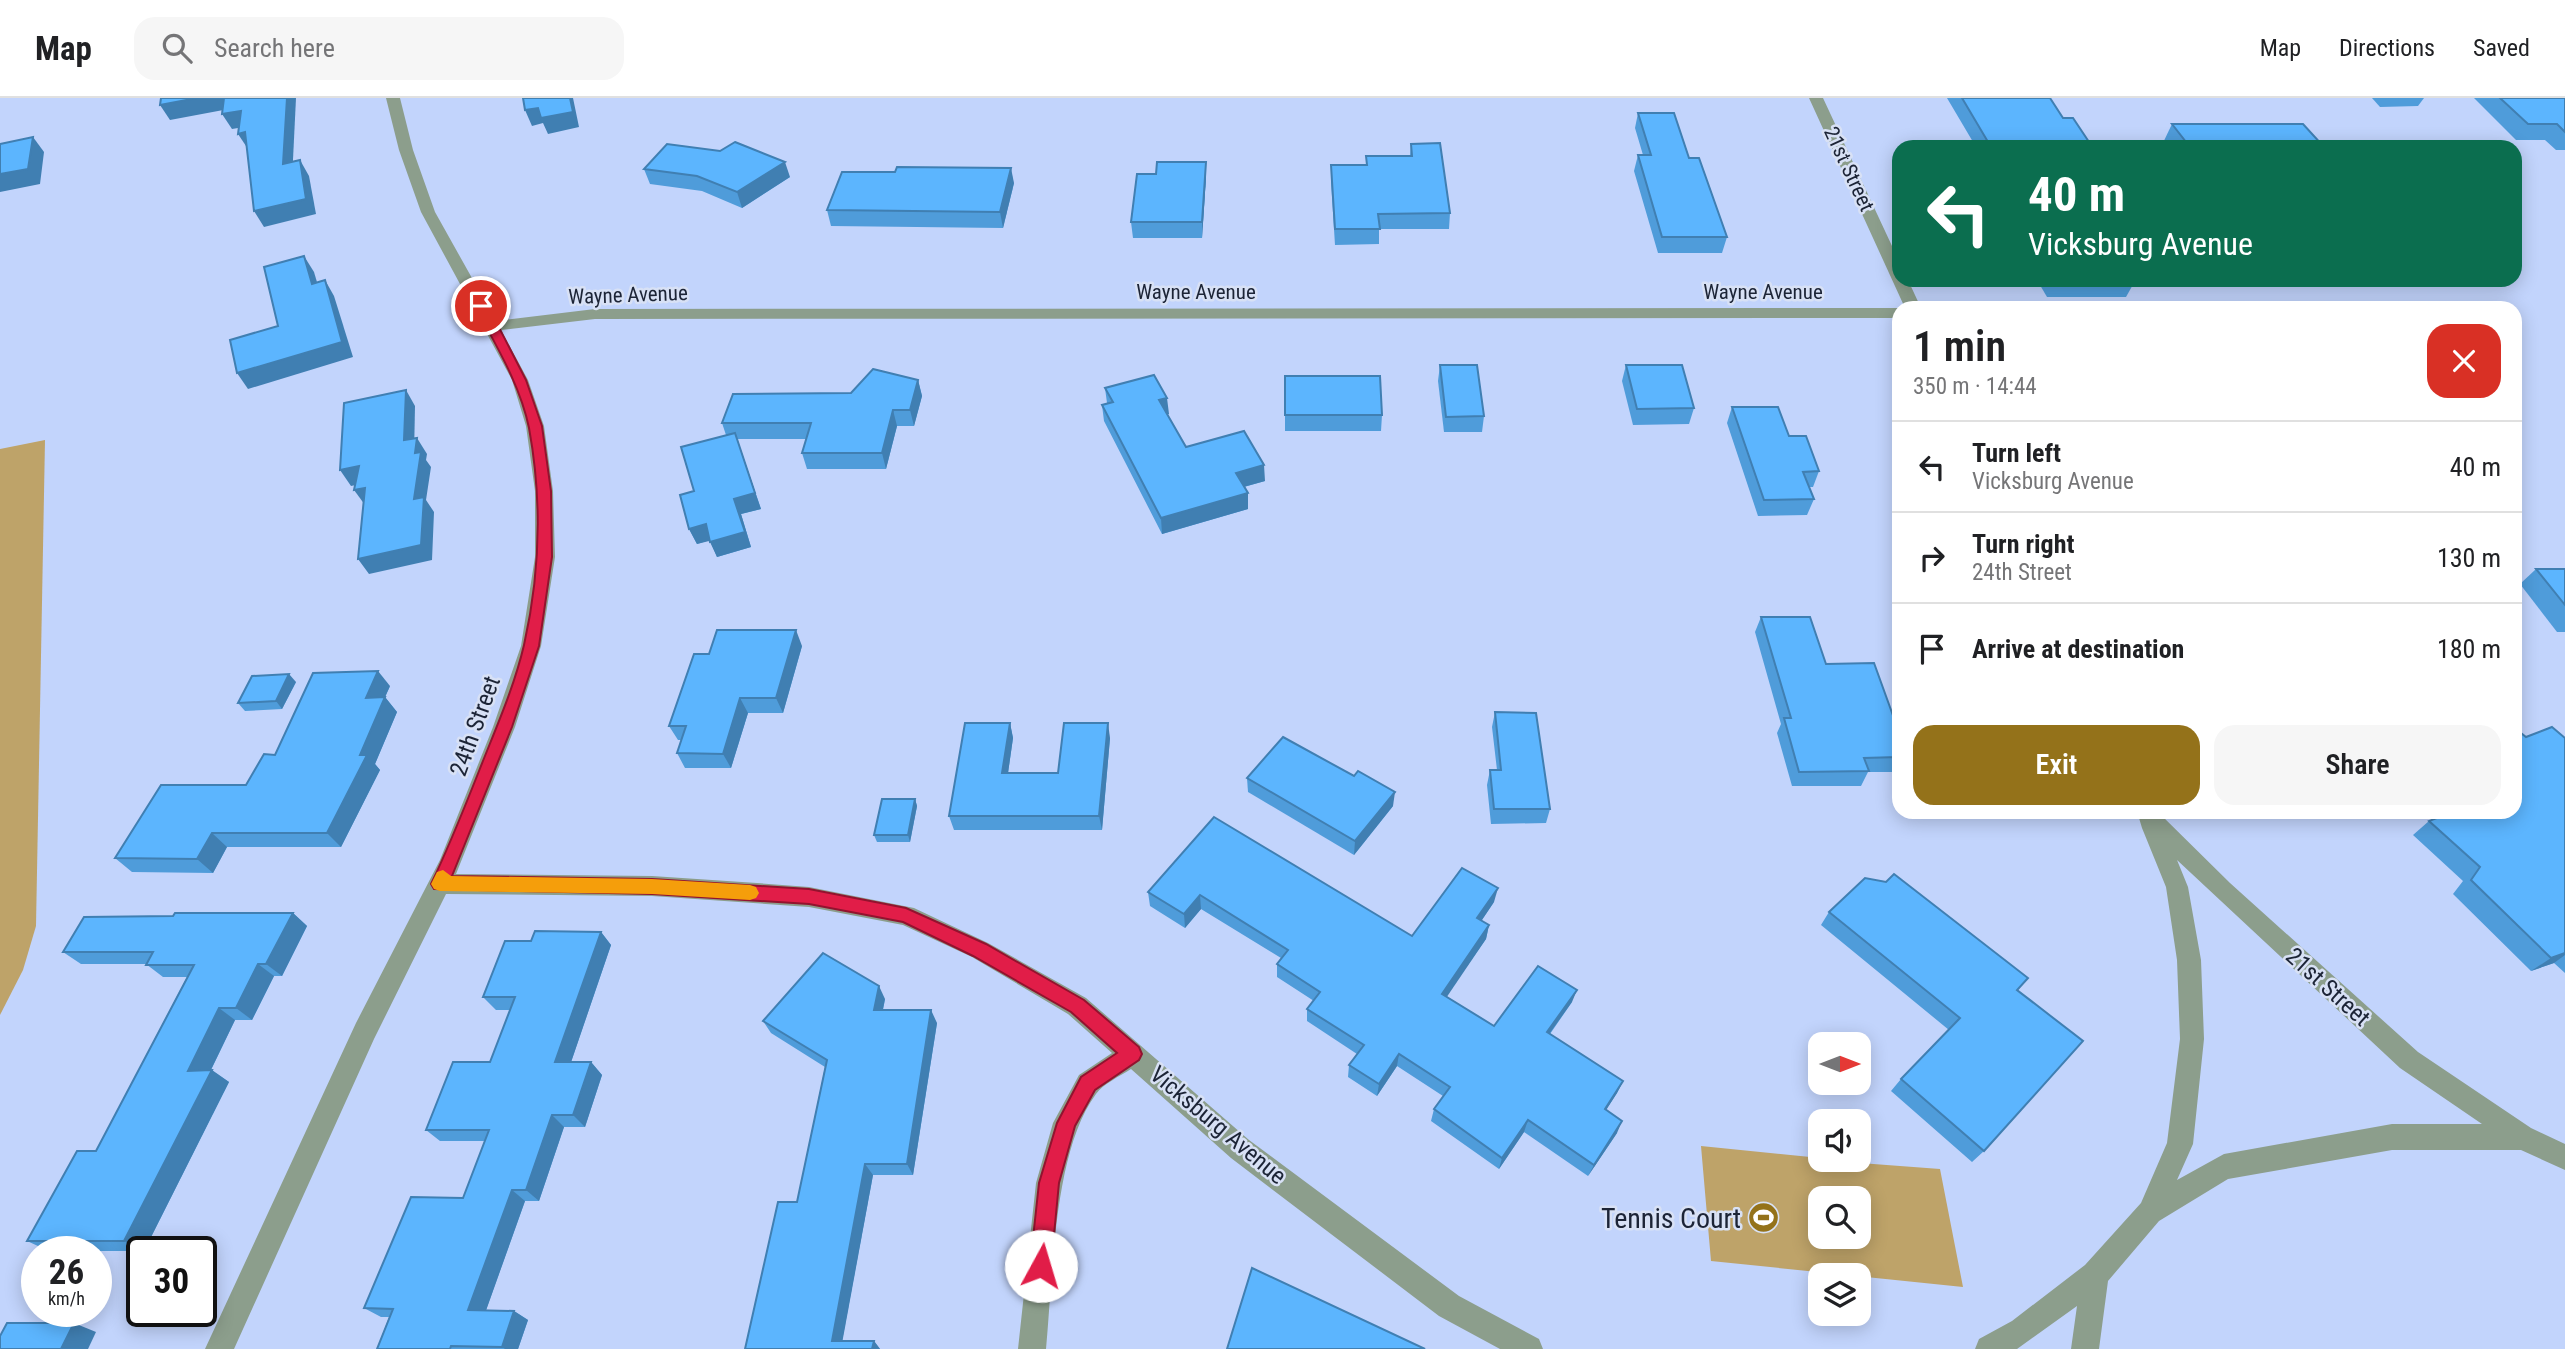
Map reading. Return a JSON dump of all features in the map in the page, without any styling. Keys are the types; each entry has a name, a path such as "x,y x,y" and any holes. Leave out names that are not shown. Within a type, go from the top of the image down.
{"street":[{"name":"24th Street","path":"219,1349 365,1031 451,862 500,739 531,646 545,557 544,491 535,426 520,380 493,326 428,212 406,150 393,98"},
{"name":"21st Street","path":"1816,98 1892,264"},
{"name":"Wayne Avenue","path":"493,326 595,314 1892,313"},
{"name":"21st Street","path":"2150,819 2177,887 2189,960 2192,1039 2180,1144 2150,1212"},
{"name":"21st Street","path":"2152,819 2222,890 2409,1060 2522,1137"},
{"name":"Vicksburg Avenue","path":"440,884 652,886 809,897 906,915 980,950 1077,1006 1240,1149 1449,1306 1529,1349"},
{"path":"1032,1349 1049,1183 1066,1123 1088,1083 1132,1054"},
{"path":"1989,1349 2022,1331 2095,1275 2150,1212 2224,1167 2392,1138 2522,1137 2565,1157"},
{"path":"2085,1349 2095,1275"}],"shaded area":[{"path":"45,440 36,926 23,970 0,1015 0,449"},
{"name":"Tennis Court","path":"1701,1146 1808,1157 1808,1172 1871,1172 1871,1164 1940,1169 1963,1287 1871,1278 1871,1263 1808,1263 1808,1271 1711,1261"}],"building":[{"path":"161,98 197,98 160,105"},
{"path":"224,98 287,98 283,164 300,160 306,199 254,211 245,132 238,134 241,111 222,114"},
{"path":"523,98 570,98 573,112 541,118 538,108 525,110"},
{"path":"1962,98 2050,98 2063,118 2073,118 2088,140 1987,140"},
{"path":"2500,98 2565,98 2565,132 2557,124 2528,124"},
{"path":"1638,113 1674,113 1689,158 1699,158 1727,237 1662,237 1638,155 1651,155"},
{"path":"2172,124 2303,124 2318,140 2185,140"},
{"path":"33,137 28,169 0,174 0,144"},
{"path":"735,142 785,162 737,192 697,176 644,169 667,144 720,151"},
{"path":"1440,143 1450,213 1378,214 1380,229 1335,229 1331,165 1367,165 1366,156 1412,156 1411,144"},
{"path":"1157,162 1206,162 1202,222 1131,222 1137,174 1156,174"},
{"path":"897,167 1011,168 1000,212 827,210 842,172 895,172"},
{"path":"304,256 312,284 325,280 342,342 237,373 230,340 278,326 264,267"},
{"path":"1440,365 1477,365 1484,416 1446,417"},
{"path":"1626,365 1682,365 1694,408 1637,409"},
{"path":"873,369 918,380 910,410 893,410 882,453 802,453 811,423 722,423 733,394 851,393"},
{"path":"1154,375 1167,398 1159,400 1186,447 1244,431 1264,465 1236,473 1248,493 1161,518 1102,405 1113,402 1105,388"},
{"path":"1285,376 1380,376 1382,415 1285,415"},
{"path":"406,390 404,440 417,438 415,453 421,452 414,499 424,497 421,545 358,559 365,488 354,490 359,466 340,470 344,403"},
{"path":"1732,407 1778,407 1789,436 1806,436 1819,471 1803,472 1814,499 1764,500"},
{"path":"735,433 755,493 734,499 745,532 710,542 706,524 689,529 680,495 694,491 681,447"},
{"path":"2536,569 2565,569 2565,605"},
{"path":"1761,617 1810,617 1826,664 1874,663 1892,713 1892,757 1864,758 1869,771 1799,772 1784,718 1791,718"},
{"path":"717,630 796,630 776,698 740,698 723,754 677,753 686,726 669,726 694,654 709,654"},
{"path":"378,671 366,698 385,697 360,755 367,755 327,833 212,833 197,859 115,858 161,785 246,785 264,754 275,755 313,673"},
{"path":"289,674 276,701 238,703 252,676"},
{"path":"1495,712 1536,713 1550,809 1494,809 1490,770 1501,770"},
{"path":"965,723 1010,723 1002,773 1058,773 1064,723 1108,723 1099,816 949,816"},
{"path":"2552,727 2565,738 2565,953 2551,958 2471,880 2480,867 2429,821 2522,819 2522,734 2526,737"},
{"path":"1283,737 1354,776 1358,771 1395,792 1355,841 1247,778"},
{"path":"882,799 915,799 908,835 874,835"},
{"path":"1214,817 1412,936 1462,868 1498,888 1477,918 1489,925 1442,994 1494,1026 1538,966 1577,990 1547,1032 1623,1081 1605,1109 1622,1121 1594,1165 1528,1120 1502,1158 1434,1109 1450,1087 1399,1054 1379,1084 1349,1065 1364,1045 1307,1009 1320,992 1277,964 1288,950 1200,895 1184,914 1148,892"},
{"path":"1894,874 2028,978 2017,990 2083,1041 1984,1151 1901,1079 1960,1018 1829,912 1865,878 1886,882"},
{"path":"175,913 293,913 266,964 258,964 236,1008 219,1008 188,1071 212,1070 124,1241 112,1241 112,1236 30,1236 77,1151 96,1151 194,965 146,965 153,952 63,952 84,917 173,916"},
{"path":"535,931 601,932 555,1062 591,1062 573,1115 552,1115 526,1190 512,1190 468,1310 514,1311 502,1347 377,1349 393,1309 364,1308 411,1197 463,1198 489,1130 426,1130 453,1062 490,1062 515,997 483,997 505,941 531,941"},
{"path":"823,953 879,986 874,1010 931,1010 907,1164 865,1164 832,1341 874,1341 872,1349 745,1349 778,1202 797,1202 827,1060 763,1021"},
{"path":"1252,1268 1425,1349 1227,1349"},
{"path":"7,1323 21,1323 21,1327 72,1327 61,1349 0,1349 0,1336"}],"slow traffic":[{"path":"443,877 440,884 652,886 750,893"}],"place":[{"name":"Tennis Court","path":"1764,1218"}],"route":[{"path":"481,306 520,380 535,426 544,491 545,557 531,646 504,727 440,884 652,886 809,897 906,915 980,950 1077,1006 1132,1054 1088,1083 1066,1123 1049,1183 1041,1266"}]}
